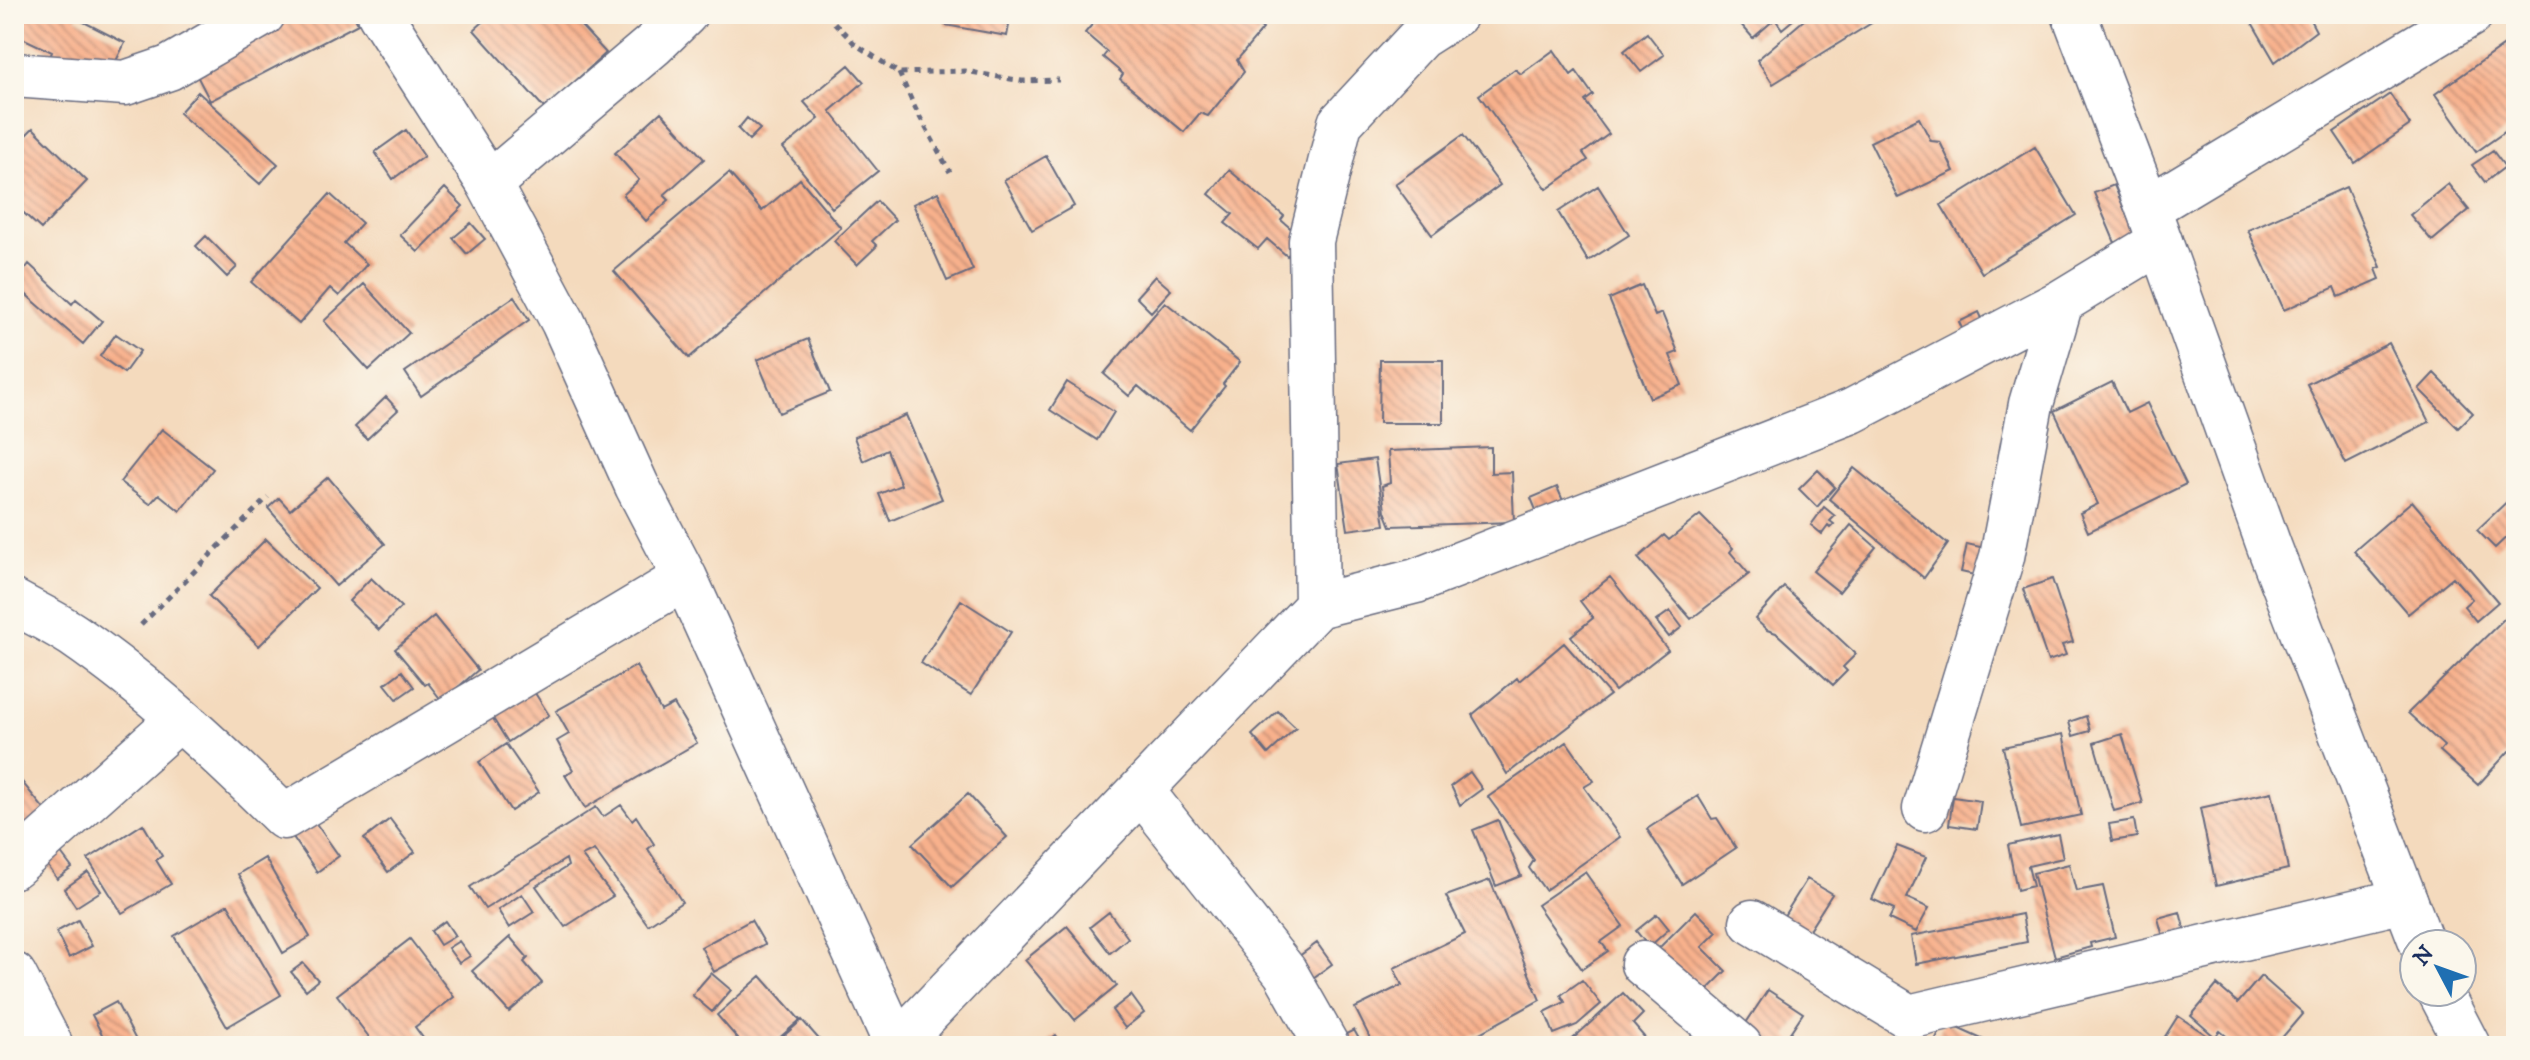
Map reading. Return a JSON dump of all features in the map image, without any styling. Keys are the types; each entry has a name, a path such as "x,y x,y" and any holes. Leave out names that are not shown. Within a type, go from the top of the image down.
{"street":[{"path":"14,75 125,83 169,68 263,14"},
{"path":"380,14 489,184 563,322 637,486 685,578 897,1046 1317,606 1416,581 1852,411 2061,302 2154,225 2471,14"},
{"path":"489,184 653,45 685,14"},
{"path":"1317,606 1311,241 1340,123 1420,37 1456,14"},
{"path":"2074,14 2154,225 2269,546 2416,928"},
{"path":"1925,809 2002,557 2031,404 2061,302"},
{"path":"14,602 71,634 147,690 284,817 685,578"},
{"path":"14,866 179,719"},
{"path":"1141,790 1285,972 1327,1046"},
{"path":"1752,922 1902,1032 2405,900"},
{"path":"1643,964 1740,1046"},
{"path":"14,975 51,1046"},
{"path":"2448,1008 2468,1046"}],"path":[{"path":"826,14 855,44 899,73 950,172"},
{"path":"899,73 965,71 1022,81 1059,80"},
{"path":"107,660 268,497"}],"building":[{"path":"27,14 78,14 76,18 125,43 103,87 49,59 52,52 16,35"},
{"path":"297,14 353,14 358,24 210,101 193,68"},
{"path":"492,14 570,14 606,53 545,109 474,30"},
{"path":"947,14 1011,14 1007,36 945,25"},
{"path":"1101,14 1244,14 1263,29 1237,60 1244,72 1208,116 1200,113 1184,132 1120,79 1123,74 1103,57 1107,52 1085,33"},
{"path":"1732,14 1800,14 1782,29 1775,19 1753,38"},
{"path":"1811,14 1886,14 1773,84 1757,60"},
{"path":"2247,14 2307,14 2316,31 2275,62"},
{"path":"1647,33 1664,55 1641,72 1624,51"},
{"path":"2513,39 2516,43 2516,124 2476,152 2435,94"},
{"path":"1554,50 1571,75 1576,71 1593,95 1585,101 1609,134 1583,153 1588,160 1547,189 1479,95 1515,69 1521,74"},
{"path":"849,65 864,82 830,111 878,171 832,208 783,148 819,119 804,102"},
{"path":"198,92 278,164 260,184 179,113"},
{"path":"2390,94 2410,125 2355,163 2334,132"},
{"path":"661,112 704,159 664,195 669,200 646,221 623,195 639,180 615,153"},
{"path":"747,118 760,129 749,140 738,129"},
{"path":"1919,118 1931,141 1940,142 1954,171 1898,198 1870,142"},
{"path":"33,128 87,181 41,229 14,204 14,147"},
{"path":"406,130 424,156 393,179 375,152"},
{"path":"1463,135 1500,185 1432,235 1395,184"},
{"path":"2035,147 2076,215 1982,273 1941,205"},
{"path":"2493,151 2505,167 2485,182 2472,165"},
{"path":"1046,156 1074,206 1032,230 1004,180"},
{"path":"1229,170 1284,216 1281,220 1302,238 1287,256 1267,239 1258,249 1225,223 1233,214 1209,194"},
{"path":"729,173 762,211 800,179 841,228 689,358 614,271"},
{"path":"2448,184 2469,210 2432,241 2410,215"},
{"path":"2114,185 2135,234 2115,243 2094,193"},
{"path":"1598,186 1629,235 1588,261 1558,212"},
{"path":"2346,187 2381,267 2376,269 2380,279 2339,297 2335,287 2284,310 2248,230"},
{"path":"445,188 463,206 418,252 400,235"},
{"path":"938,192 973,270 947,281 913,204"},
{"path":"330,194 362,223 344,243 367,264 339,296 330,288 299,324 251,282"},
{"path":"877,201 895,220 872,241 877,246 857,265 834,241"},
{"path":"471,223 485,239 467,254 453,238"},
{"path":"206,236 237,267 227,277 196,246"},
{"path":"29,264 72,304 76,299 102,321 83,344 14,284"},
{"path":"1155,276 1171,290 1151,312 1136,297"},
{"path":"364,284 409,333 369,370 324,321"},
{"path":"1642,285 1655,316 1662,313 1678,352 1670,355 1682,385 1650,398 1609,299"},
{"path":"514,297 529,320 421,396 405,372"},
{"path":"1165,302 1240,362 1190,430 1138,386 1129,396 1104,374"},
{"path":"1979,312 1986,327 1966,337 1959,322"},
{"path":"116,334 140,351 124,373 100,356"},
{"path":"808,339 830,392 779,413 757,360"},
{"path":"2389,343 2429,422 2346,464 2307,384"},
{"path":"1380,360 1443,360 1443,423 1379,423"},
{"path":"2434,373 2473,413 2458,428 2419,389"},
{"path":"1067,382 1114,412 1097,440 1050,410"},
{"path":"2112,382 2127,413 2147,403 2186,484 2088,532 2080,513 2098,504 2054,411"},
{"path":"386,397 398,410 367,439 355,427"},
{"path":"906,415 942,499 890,521 879,494 901,485 887,450 863,461 854,437"},
{"path":"162,429 213,469 180,511 159,494 150,504 120,482"},
{"path":"1491,447 1491,473 1512,472 1514,522 1391,526 1385,511 1382,486 1390,483 1388,451"},
{"path":"1375,459 1385,525 1348,530 1338,464"},
{"path":"1854,468 1948,544 1924,578 1829,499"},
{"path":"1818,470 1835,487 1817,507 1799,489"},
{"path":"328,477 385,544 336,586 268,508 279,498 290,510"},
{"path":"1557,487 1564,503 1538,515 1531,498"},
{"path":"2516,493 2516,528 2495,548 2477,530"},
{"path":"2412,501 2498,602 2476,621 2464,606 2472,599 2453,577 2408,614 2354,551"},
{"path":"1824,507 1835,516 1830,521 1834,524 1822,534 1811,525"},
{"path":"1700,515 1733,548 1730,552 1749,574 1691,619 1638,558 1664,535 1669,540"},
{"path":"1851,525 1876,547 1839,592 1813,571"},
{"path":"266,539 317,588 259,646 209,596"},
{"path":"1967,544 1989,549 1983,577 1961,572"},
{"path":"1610,577 1668,650 1615,691 1571,636 1593,618 1580,601"},
{"path":"371,578 401,607 379,630 349,601"},
{"path":"2052,579 2073,642 2062,645 2066,655 2048,661 2023,589"},
{"path":"1784,587 1856,654 1843,667 1847,671 1833,685 1776,633 1767,630 1755,619"},
{"path":"961,600 1011,632 971,695 921,663"},
{"path":"1670,611 1682,627 1669,637 1656,621"},
{"path":"2508,615 2516,620 2516,750 2509,751 2478,785 2440,751 2444,746 2408,713"},
{"path":"434,616 478,670 442,701 395,649"},
{"path":"1564,643 1610,695 1507,774 1472,715"},
{"path":"636,666 661,711 674,704 697,743 585,808 565,775 573,770 557,741 569,734 556,711"},
{"path":"402,671 414,687 397,699 385,684"},
{"path":"533,690 549,715 508,742 492,717"},
{"path":"1278,711 1296,728 1268,754 1252,735"},
{"path":"2086,716 2090,731 2073,736 2069,722"},
{"path":"2063,734 2081,815 2021,828 2003,747"},
{"path":"2122,734 2143,803 2114,811 2094,743"},
{"path":"1567,742 1594,781 1584,787 1620,837 1545,890 1529,868 1534,860 1488,797"},
{"path":"506,744 539,792 511,811 479,762"},
{"path":"14,772 52,819 14,850"},
{"path":"1470,772 1482,789 1460,805 1451,786"},
{"path":"2272,792 2288,869 2216,886 2200,808"},
{"path":"968,794 1007,837 952,887 912,844"},
{"path":"1698,796 1736,848 1682,884 1647,829"},
{"path":"1953,797 1981,801 1977,829 1949,825"},
{"path":"621,805 632,820 636,816 654,844 648,849 682,902 648,925 594,850 582,856 613,896 565,927 536,886 568,866 566,859 485,909 470,887 596,807 603,817"},
{"path":"390,819 415,852 388,872 364,839"},
{"path":"1498,820 1521,876 1496,886 1473,830"},
{"path":"2134,820 2137,837 2112,841 2109,824"},
{"path":"315,822 339,856 317,872 293,837"},
{"path":"143,824 162,856 156,860 171,884 122,913 88,859"},
{"path":"2058,834 2063,858 2028,866 2033,886 2017,890 2008,845"},
{"path":"1897,846 1926,857 1907,898 1929,908 1916,932 1889,919 1894,909 1872,899"},
{"path":"60,852 72,868 57,879 46,863"},
{"path":"265,858 310,937 283,953 238,874"},
{"path":"2069,864 2076,891 2103,886 2115,937 2055,957 2033,873"},
{"path":"88,872 101,891 76,907 64,889"},
{"path":"1585,872 1623,926 1601,942 1608,951 1582,969 1537,905"},
{"path":"1807,879 1832,894 1801,943 1777,927"},
{"path":"1490,880 1540,1000 1456,1046 1374,1046 1355,1008 1402,985 1394,968 1465,934 1446,896"},
{"path":"522,894 534,912 509,928 498,910"},
{"path":"228,904 281,995 227,1027 174,936"},
{"path":"1696,911 1717,932 1702,947 1726,971 1699,998 1654,953"},
{"path":"1109,912 1128,938 1110,953 1090,927"},
{"path":"2180,912 2185,932 2163,937 2158,918"},
{"path":"1657,914 1669,929 1649,947 1636,931"},
{"path":"2022,914 2027,942 1916,964 1911,936"},
{"path":"78,920 92,946 69,958 56,932"},
{"path":"751,920 765,944 714,972 701,947"},
{"path":"445,921 455,936 440,945 431,931"},
{"path":"1067,926 1117,986 1075,1020 1025,960"},
{"path":"510,937 528,958 524,962 542,983 509,1012 472,971"},
{"path":"410,939 454,997 415,1027 423,1038 418,1041 422,1046 357,1046 369,1037 337,995"},
{"path":"459,941 470,956 459,963 448,948"},
{"path":"1317,943 1332,964 1306,983 1291,962"},
{"path":"303,963 318,980 306,990 291,972"},
{"path":"711,973 731,990 712,1012 692,995"},
{"path":"761,976 800,1020 770,1046 744,1046 717,1015"},
{"path":"2261,976 2303,1013 2275,1046 2238,1046 2220,1031 2215,1037 2191,1016 2217,985 2238,1003"},
{"path":"1582,980 1601,1004 1577,1025 1554,1034 1545,1012 1565,1002 1561,995"},
{"path":"1768,990 1803,1013 1787,1037 1796,1044 1794,1046 1748,1046 1736,1038"},
{"path":"1623,993 1643,1014 1633,1024 1652,1046 1565,1046"},
{"path":"1131,995 1144,1013 1125,1028 1112,1010"},
{"path":"116,1002 139,1046 108,1046 92,1015"},
{"path":"2178,1016 2223,1046 2159,1046"},
{"path":"802,1020 825,1046 772,1046"},
{"path":"1944,1022 1997,1046 1933,1046"},
{"path":"1354,1030 1363,1046 1342,1046 1338,1038"},
{"path":"1056,1035 1064,1046 1041,1046"}]}
